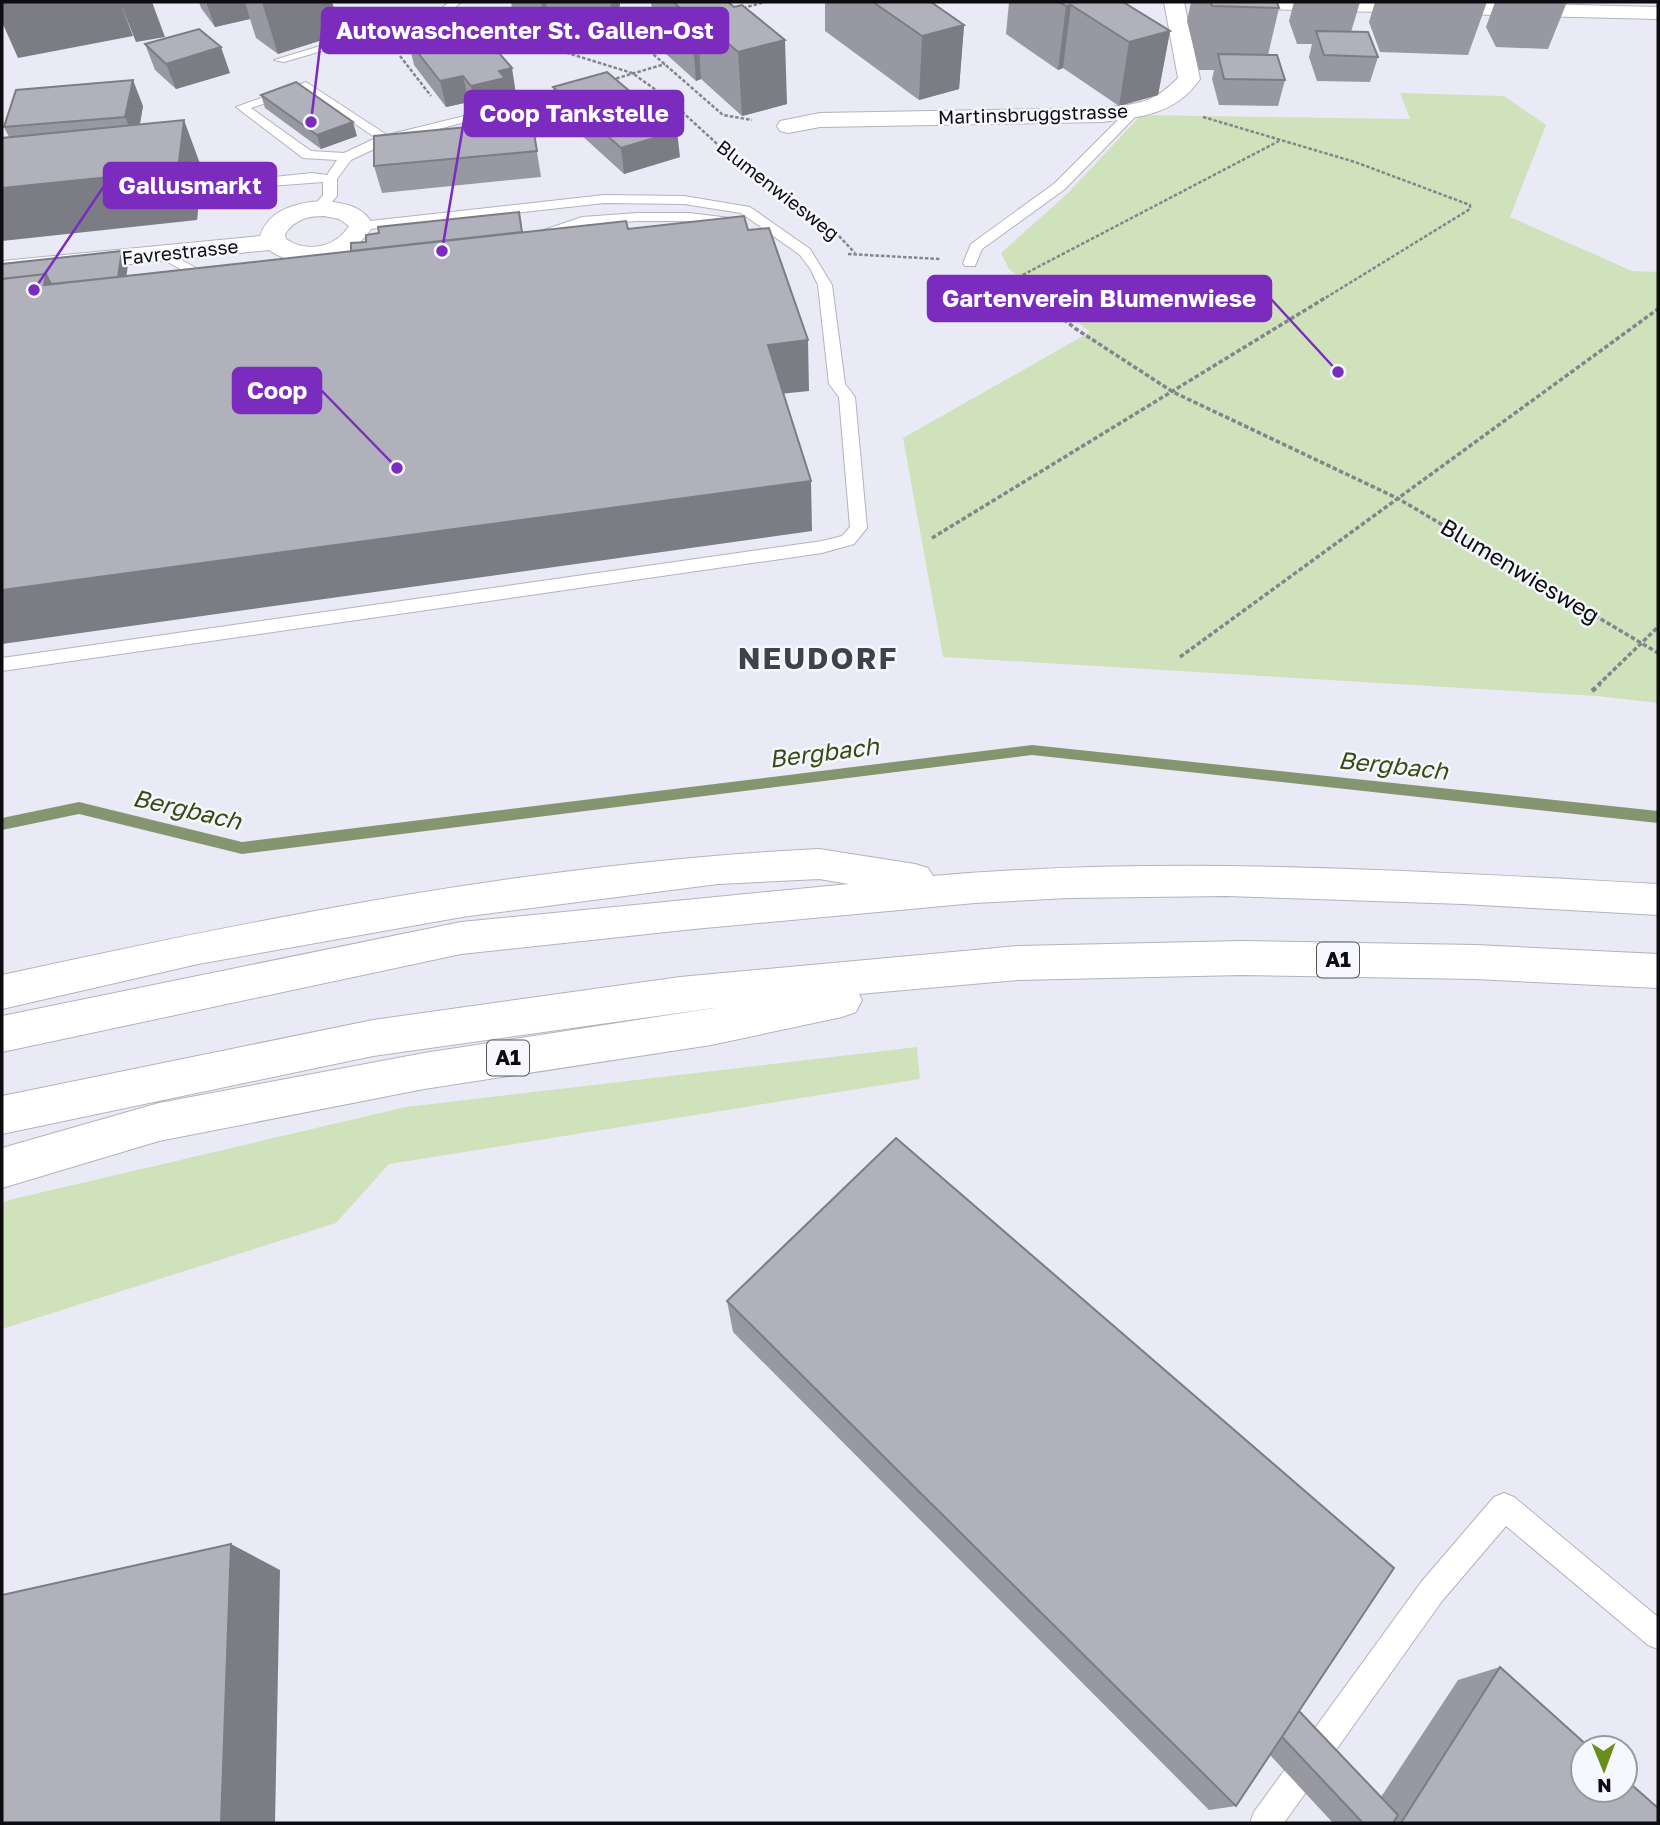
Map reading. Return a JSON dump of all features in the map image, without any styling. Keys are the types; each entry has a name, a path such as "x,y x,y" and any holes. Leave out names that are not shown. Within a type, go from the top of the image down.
{"main road":[{"name":"Martinsbruggstrasse","path":"788,126 820,120 1102,115 1134,111 1169,100 1189,79 1174,2"},
{"path":"1220,2 1658,13"},
{"path":"274,242 272,234 284,219 319,208 349,212 358,219 361,226"},
{"name":"Favrestrasse","path":"2,269 274,242 292,253 331,251 347,244 356,236 361,226"},
{"path":"2,992 198,948 462,901 719,869 819,864 975,888"},
{"path":"2,1034 461,938 694,913 975,888 1068,883 1226,881 1463,889 1658,900"},
{"name":"A1","path":"2,1115 373,1038 680,994 1018,963 1242,958 1475,962 1658,971"},
{"name":"A1","path":"2,1168 159,1122 424,1071 711,1027 1018,963"}],"lane":[{"path":"281,60 451,6"},
{"path":"386,139 358,128 316,99 306,86 242,107 278,126 308,155 346,157 386,139 513,108"},
{"path":"970,263 976,247 1060,186 1134,111"},
{"path":"299,149 325,139"},
{"path":"319,208 330,196 330,179 346,157"},
{"path":"201,178 237,174 253,183"},
{"path":"236,195 253,183 312,177 330,179"},
{"path":"2,665 822,547 848,540 859,528 847,397 837,384 825,285 805,252 745,210 684,200 604,199 361,226"},
{"path":"523,235 561,230 579,216 681,209 684,200"},
{"path":"558,206 579,216 689,217 768,225"},
{"path":"781,252 805,252"},
{"path":"164,254 190,268 187,303 198,302"},
{"path":"1265,1823 1432,1591 1504,1507 1658,1635"}],"path":[{"path":"740,9 765,2"},
{"name":"Blumenwiesweg","path":"451,6 475,25 632,73 666,97 727,153 765,183"},
{"path":"669,38 645,47 723,115 788,126"},
{"path":"407,50 400,53 401,60 435,101 432,110 445,125"},
{"path":"605,82 665,64"},
{"path":"932,538 1470,209 1470,205 1460,200 1384,172 1199,116"},
{"path":"1013,280 1279,141"},
{"name":"Blumenwiesweg","path":"836,233 855,253 970,263 1013,280 1076,329 1173,392 1399,499 1658,653"},
{"path":"1180,657 1407,495 1658,309"},
{"path":"1592,691 1658,627"}],"green space":[{"path":"1400,93 1504,96 1546,125 1510,217 1632,271 1658,272 1658,703 1597,696 943,657 903,438 1090,332 1009,269 1001,253 1068,193 1141,115 1410,119"},
{"path":"917,1047 920,1079 389,1164 336,1223 2,1329 2,1203 9,1200 406,1107"}],"building":[{"path":"673,2 728,2 734,7 742,5 785,40 738,52 697,16 691,17"},
{"path":"873,2 931,2 964,25 922,36"},
{"path":"1059,2 1123,2 1170,31 1129,42 1071,5 1066,6"},
{"path":"1211,2 1277,2 1279,8 1212,6"},
{"path":"475,25 512,68 499,71 505,78 471,86 463,76 440,81 408,40"},
{"path":"199,29 221,47 166,64 145,44"},
{"path":"1316,31 1368,32 1378,57 1324,55"},
{"path":"1218,54 1277,55 1285,80 1224,79"},
{"path":"607,72 677,131 621,148 553,87"},
{"path":"133,80 125,117 4,127 16,90"},
{"path":"296,82 353,122 317,135 261,95"},
{"path":"184,120 178,170 2,188 2,138"},
{"path":"532,121 537,151 374,166 374,136"},
{"path":"519,212 522,232 351,251 351,243 366,242 366,235 379,233 378,227"},
{"path":"744,216 748,230 769,228 808,340 768,345 811,481 2,590 2,279 46,274 44,285 626,221 628,229"},
{"path":"122,251 118,277 51,284 46,274 2,279 2,264"},
{"path":"896,1138 1394,1568 1236,1806 727,1301"},
{"path":"231,1544 221,1823 2,1823 2,1595"},
{"path":"1500,1667 1574,1734 1569,1734 1569,1804 1639,1804 1639,1791 1658,1808 1658,1823 1401,1823"},
{"path":"1299,1711 1398,1815 1393,1823 1363,1823 1282,1737"}],"waterway":[{"name":"Bergbach","path":"2,824 79,808 242,848 1032,750 1658,817"}],"place":[{"name":"Autowaschcenter St. Gallen-Ost","path":"311,122"},
{"name":"Coop Tankstelle","path":"442,251"},
{"name":"Gallusmarkt","path":"34,290"},
{"name":"Gartenverein Blumenwiese","path":"1338,372"},
{"name":"Coop","path":"397,468"}],"district":[{"name":"NEUDORF","path":"818,659"}]}
